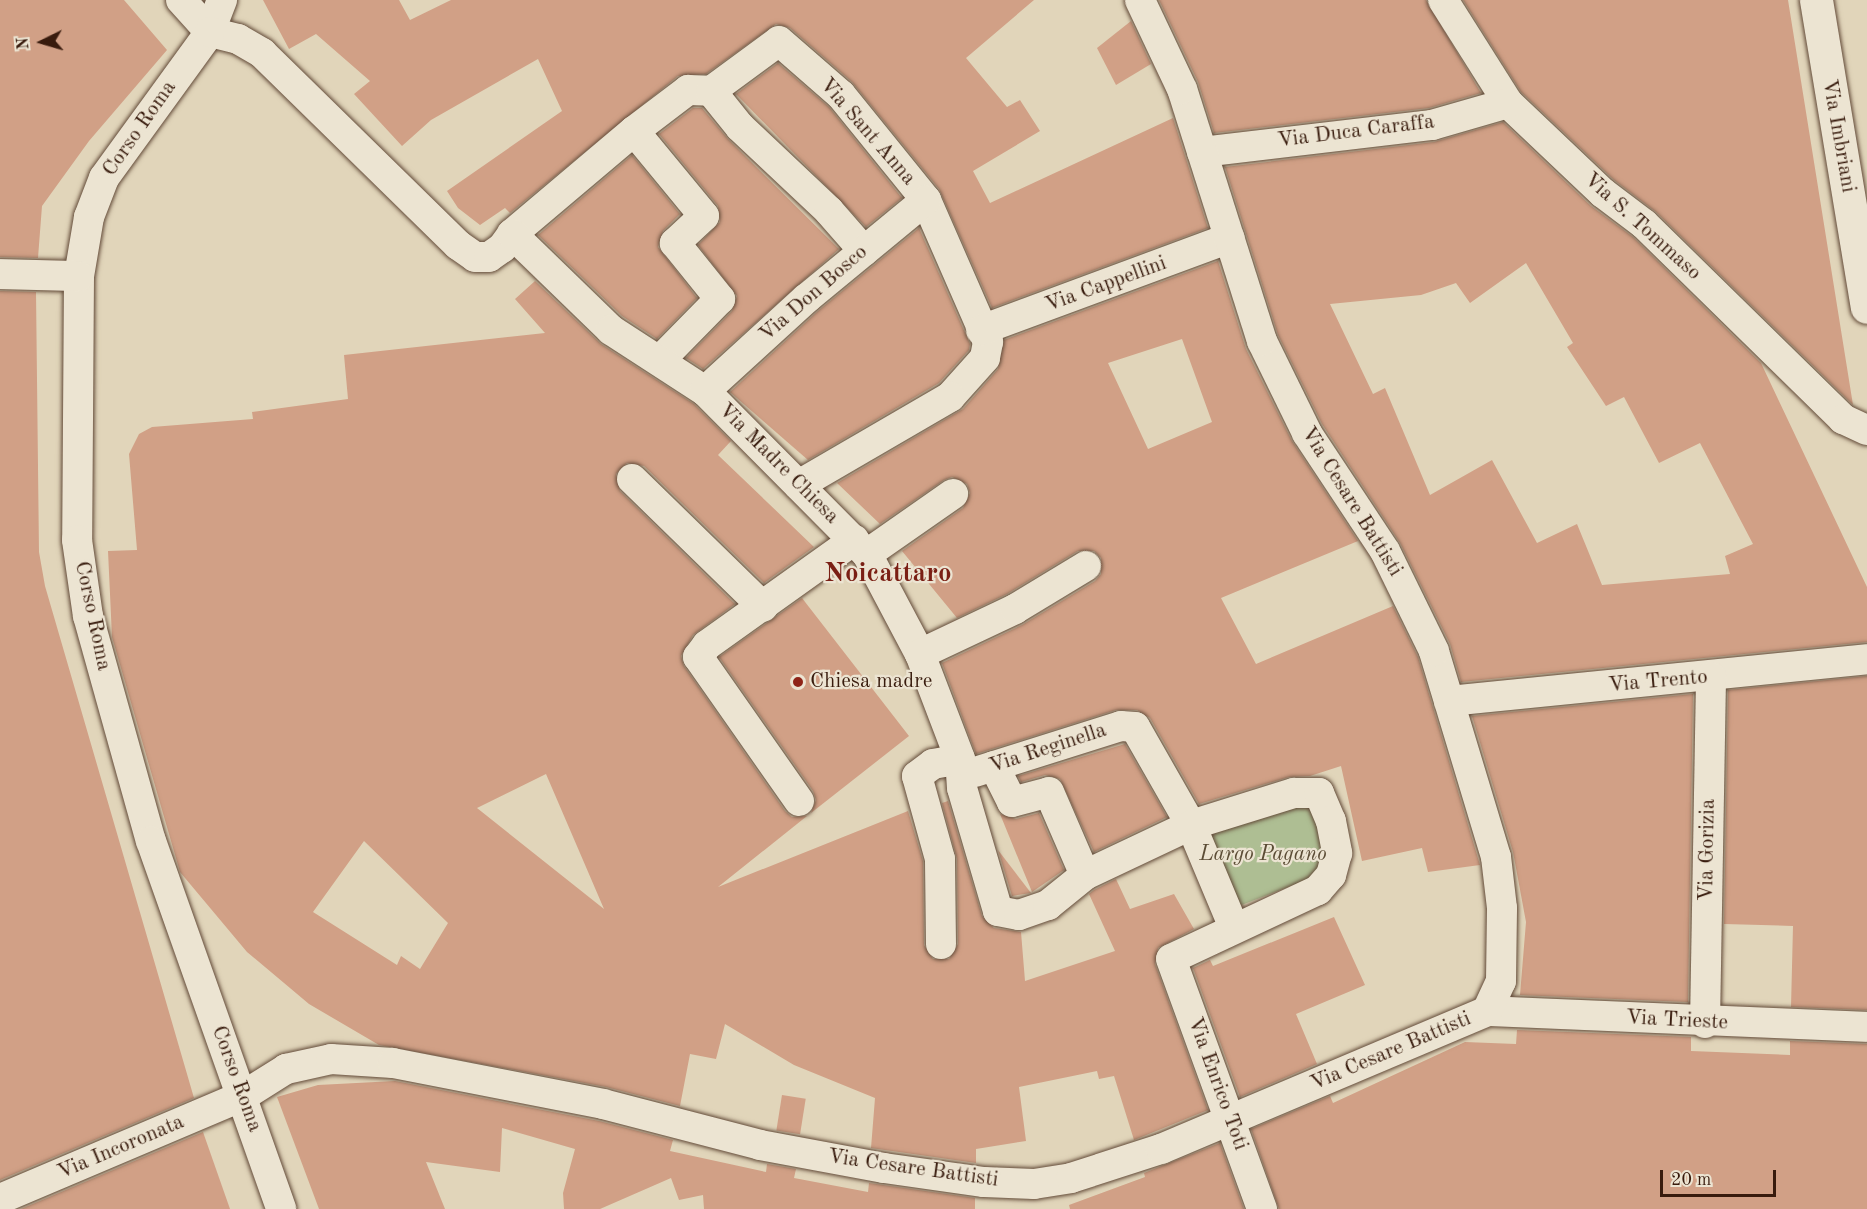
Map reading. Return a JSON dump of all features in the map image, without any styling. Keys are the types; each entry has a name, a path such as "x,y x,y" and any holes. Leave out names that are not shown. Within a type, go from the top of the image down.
{"street":[{"path":"181,0 210,32"},
{"name":"Corso Roma","path":"222,0 210,32 104,178 89,218 79,276 77,540 88,616 151,841 243,1096 281,1209"},
{"name":"Via Cesare Battisti","path":"243,1096 286,1069 331,1059 393,1063 603,1104 760,1145 884,1168 984,1182 1034,1184 1071,1178 1161,1149 1487,1011 1501,981 1501,898 1496,857 1434,651 1385,551 1307,433 1262,341 1182,89 1140,0"},
{"name":"Via S. Tommaso","path":"1443,0 1508,103 1602,193 1644,224 1843,418 1867,430"},
{"name":"Via Imbriani","path":"1816,0 1867,307"},
{"name":"Via Sant Anna","path":"210,32 238,39 262,52 458,245 475,257 489,257 512,234 634,131 688,90 711,91 779,41 841,95 926,200 985,336"},
{"path":"711,91 740,127 830,211 864,251"},
{"name":"Via Duca Caraffa","path":"1202,152 1431,125 1508,103"},
{"path":"634,131 704,216 675,243 720,299 661,359"},
{"name":"Via Don Bosco","path":"705,391 864,251 926,200"},
{"name":"Via Madre Chiesa","path":"512,234 611,330 661,359 705,391 861,547 920,654 960,768 998,911 1019,915 1048,905 1085,875"},
{"name":"Via Cappellini","path":"985,336 1230,238"},
{"path":"0,274 79,276"},
{"path":"800,484 950,397 985,358 985,336"},
{"path":"632,479 763,607"},
{"path":"799,801 698,657 707,645 763,607 953,494"},
{"path":"920,654 1015,609 1086,566"},
{"name":"Via Trento","path":"1449,701 1711,677 1867,658"},
{"name":"Via Gorizia","path":"1705,1023 1711,677"},
{"name":"Via Reginella","path":"941,944 940,859 918,776 933,764 960,768 994,766 1120,726 1135,727 1191,825"},
{"path":"994,766 1012,802 1049,792 1085,875 1191,825 1306,790 1319,793 1331,821 1336,853 1331,875 1318,890 1234,928 1191,825"},
{"name":"Via Enrico Toti","path":"1234,928 1171,959 1263,1209"},
{"name":"Via Trieste","path":"1487,1011 1705,1023 1867,1027"},
{"name":"Via Incoronata","path":"0,1199 243,1096"}],"green space":[{"name":"Largo Pagano","path":"1303,802 1315,809 1325,868 1309,879 1239,906 1209,832"}],"building":[{"path":"0,0 124,0 167,50 89,141 42,206 38,258 0,257"},
{"path":"263,0 399,0 410,20 451,0 1034,0 966,58 1007,107 1020,100 1040,131 973,171 990,203 1173,118 1208,228 992,308 939,189 852,82 790,28 776,24 706,74 678,76 510,213 505,208 480,225 458,208 447,191 562,111 538,59 431,120 402,146 354,94 370,81 316,34 289,49"},
{"path":"1159,0 1426,0 1481,93 1429,108 1214,133 1198,82"},
{"path":"1463,0 1788,0 1853,405 1656,212 1614,180 1521,92"},
{"path":"1131,21 1151,64 1116,85 1097,48"},
{"path":"778,63 829,107 902,198 866,227 736,94"},
{"path":"693,108 702,108 728,139 839,249 703,369 686,358 732,311 737,296 698,245 720,222 718,206 659,134"},
{"path":"1503,122 1591,206 1633,237 1761,363 1867,587 1867,642 1461,682 1450,644 1400,543 1322,424 1278,335 1225,167 1434,142","holes":["1526,263 1573,343 1567,347 1606,406 1624,397 1659,463 1700,443 1753,544 1725,556 1730,574 1602,585 1577,524 1537,543 1492,460 1430,495 1385,388 1373,394 1330,304 1421,295 1456,283 1470,303"]},
{"path":"632,155 680,214 663,231 658,247 697,298 657,339 622,316 538,235"},
{"path":"919,228 970,344 969,350 939,383 808,460 730,392 818,311"},
{"path":"1218,261 1246,349 1292,441 1358,541 1221,598 1256,664 1393,606 1418,657 1480,865 1428,872 1422,848 1362,861 1341,766 1310,776 1289,777 1199,804 1150,718 1137,710 1116,710 976,754 942,663 1022,625 1095,581 1101,574 1101,558 1094,551 1078,551 1007,594 957,618 902,551 963,508 970,493 967,484 952,477 944,480 880,524 837,483 963,409 998,369 1004,340","holes":["1182,339 1212,422 1148,449 1108,363"]},
{"path":"535,281 601,344 694,404 731,441 718,455 814,547 764,583 644,466 627,463 616,474 620,491 735,604 693,635 681,656 684,666 785,811 792,817 807,816 718,887 908,811 923,861 924,945 933,959 949,959 958,944 957,859 942,803 948,801 982,916 994,928 1021,932 1025,981 1115,951 1089,894 1094,890 1116,879 1130,909 1174,894 1194,929 1158,948 1155,964 1208,1110 1134,1140 1114,1076 1099,1079 1097,1071 1019,1087 1026,1141 976,1149 976,1163 871,1148 875,1098 794,1065 725,1024 716,1059 690,1054 680,1106 606,1087 379,1045 309,1004 247,952 180,872 112,637 108,551 137,550 129,454 139,434 152,427 253,419 252,412 348,399 344,355 545,333 515,299","holes":["546,774 604,909 477,808","364,841 448,923 420,969 401,956 397,965 313,912"]},
{"path":"0,291 36,292 39,552 45,586 194,1098 0,1180"},
{"name":"Chiesa madre","path":"802,598 909,736 811,813 816,800 813,791 719,657"},
{"path":"1867,676 1867,1010 1791,1007 1793,926 1724,924 1728,690"},
{"path":"1693,694 1688,1002 1520,995 1526,922 1513,852 1472,716"},
{"path":"1125,744 1167,817 1094,852 1060,779 1045,775 1021,782 1018,776"},
{"path":"1039,813 1064,870 1032,892 1000,814 1016,819"},
{"path":"998,850 1031,893 1012,896"},
{"path":"1334,917 1365,985 1296,1014 1317,1064 1240,1097 1193,968 1210,960 1213,966"},
{"path":"1517,1030 1691,1037 1691,1051 1790,1055 1790,1041 1867,1044 1867,1209 1279,1209 1251,1129 1330,1096 1333,1103 1465,1042 1516,1044"},
{"path":"395,1081 599,1121 673,1140 670,1151 766,1172 767,1164 796,1169 794,1178 868,1192 869,1183 975,1198 975,1209 704,1209 703,1195 679,1200 671,1178 600,1209 564,1209 563,1193 575,1149 502,1128 500,1172 426,1162 445,1209 319,1209 277,1097 318,1085"},
{"path":"782,1095 806,1099 800,1134 776,1131"},
{"path":"203,1132 230,1209 21,1209"},
{"path":"1220,1143 1244,1209 1070,1209 1069,1205 1145,1177 1144,1173"}],"place":[{"name":"Chiesa madre","path":"798,682"}],"district":[{"name":"Noicattaro","path":"888,574"}]}
